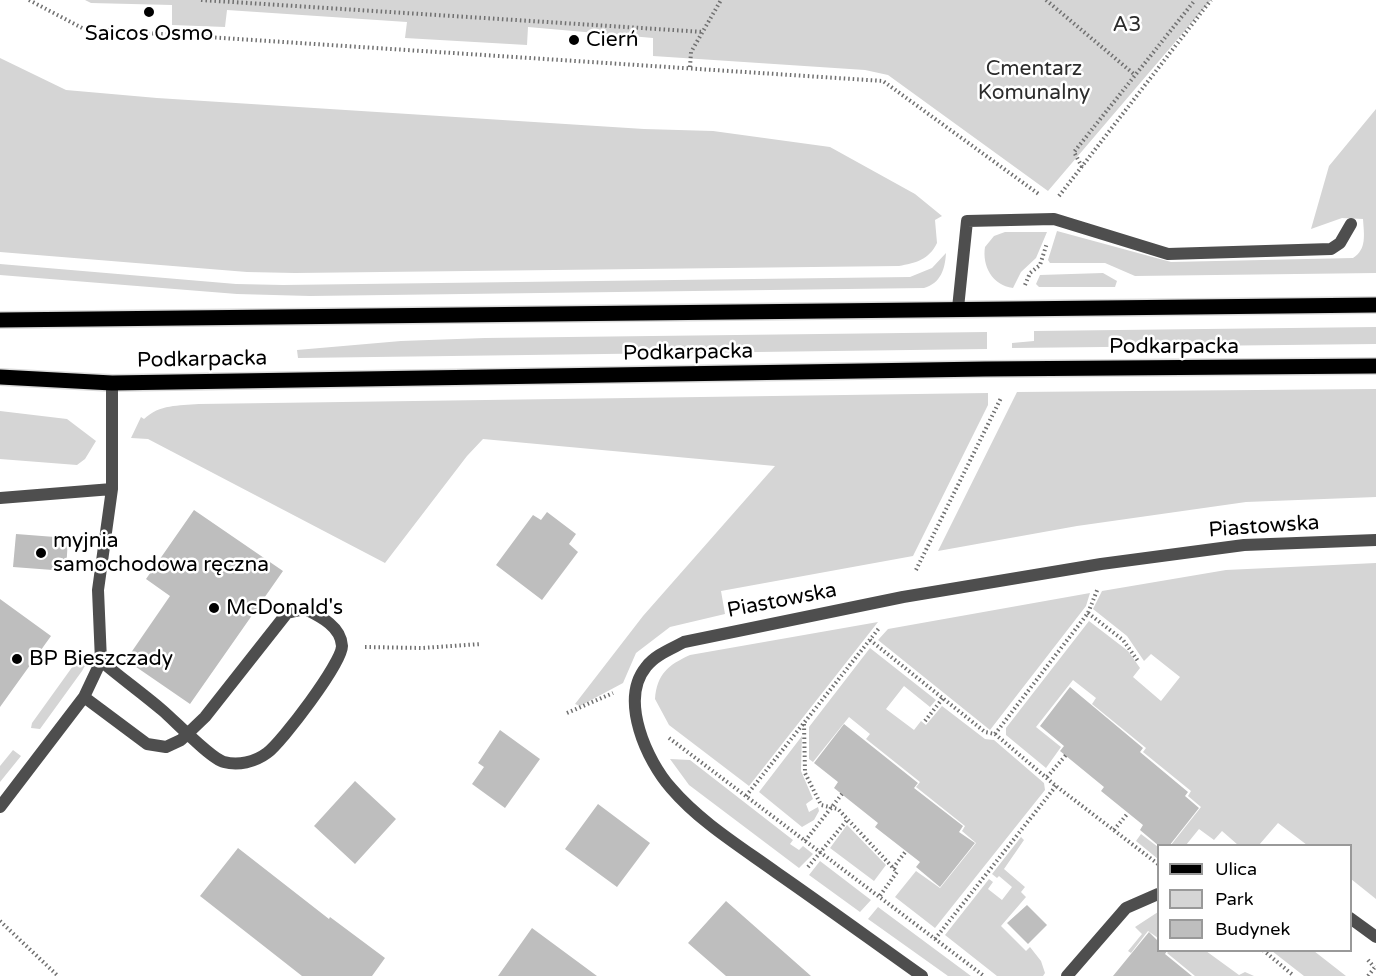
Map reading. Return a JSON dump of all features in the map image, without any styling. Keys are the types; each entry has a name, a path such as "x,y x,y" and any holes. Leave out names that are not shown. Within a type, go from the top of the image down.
{"main road":[{"name":"Podkarpacka","path":"0,320 270,319 958,308 1376,305"},
{"name":"Podkarpacka","path":"0,377 112,383 985,369 1376,366"}],"street":[{"path":"958,308 967,221 1054,219 1168,254 1331,249 1340,243 1351,224"},
{"path":"0,807 84,697 102,661 98,590 112,489 112,383"},
{"path":"0,498 112,489"},
{"name":"Piastowska","path":"636,687 645,667 662,653 684,642 903,597 1101,564 1244,545 1376,540"},
{"path":"84,697 147,744 166,747 189,733 205,717 287,613 305,609 321,617 335,628 341,648 336,663 283,739 266,755 242,764 222,762 189,733 102,661"},
{"path":"636,687 636,711 642,734 655,765 678,795 727,837 922,976"},
{"path":"1067,976 1126,908 1157,894"},
{"path":"1352,919 1376,937"}],"path":[{"path":"29,0 84,29 690,66 884,81 1053,205"},
{"path":"201,0 704,32"},
{"path":"690,66 691,52 721,0"},
{"path":"1046,0 1135,75"},
{"path":"1082,167 1074,152 1195,0"},
{"path":"1025,285 1030,273 1040,265 1054,219 1053,205 1211,0"},
{"path":"995,734 1088,613 1099,586 1101,564"},
{"path":"1088,613 1123,640 1138,661"},
{"path":"870,640 985,732 995,734 1056,786 1157,863"},
{"path":"341,648 432,648 481,644"},
{"path":"567,713 606,695 636,687"},
{"path":"925,721 943,698"},
{"path":"804,723 805,773 821,804 838,809 897,872 879,897"},
{"path":"642,734 669,737 984,976"},
{"path":"1047,777 1066,755"},
{"path":"935,939 1056,786"},
{"path":"806,841 842,794"},
{"path":"1114,830 1128,813"},
{"path":"793,884 848,819"},
{"path":"893,868 906,851"},
{"path":"0,921 58,976"},
{"path":"1264,952 1294,976"},
{"path":"1368,976 1376,968"}],"green space":[{"name":"Cmentarz Komunalny","path":"85,0 1211,0 1048,191 888,75 865,70 653,56 653,38 528,27 527,45 405,38 407,22 227,10 225,27 172,25 172,5 91,3"},
{"path":"0,58 66,90 157,98 644,129 713,131 830,147 915,194 942,216 935,220 937,243 934,249 926,257 916,262 899,266 295,273 247,272 0,252"},
{"path":"1376,109 1376,273 1135,276 1105,263 1050,263 1048,260 1057,231 1171,262 1353,258 1363,246 1363,219 1342,218 1311,229 1329,166"},
{"path":"1005,232 1047,232 1036,258 1021,272 1013,288 994,279 987,268 984,254 985,247 994,236"},
{"path":"946,253 941,275 934,283 924,288 310,296 237,294 0,275 0,264 236,284 283,285 910,277 932,268"},
{"path":"1103,273 1117,281 1115,287 1039,287 1036,284 1040,275"},
{"path":"1376,327 1376,344 1012,348 1012,343 1034,341 1034,331"},
{"path":"987,332 987,349 298,358 297,350 401,341 485,338"},
{"path":"1376,389 1376,497 1246,502 1077,526 938,551 1017,392"},
{"path":"988,393 988,405 913,556 721,591 725,614 670,627 636,653 623,683 580,706 575,704 643,616 775,466 483,439 467,456 385,563 148,439 131,438 141,417 144,419 156,411 170,407 199,404"},
{"path":"0,411 67,419 96,441 85,459 77,465 0,459"},
{"path":"1376,563 1376,899 1352,880 1352,844 1306,844 1278,823 1260,844 1237,844 1222,831 1214,840 1199,829 1187,844 1172,844 1201,807 1188,796 1191,791 1143,752 1146,748 1092,704 1096,698 1073,680 1036,727 1061,747 1046,768 1006,735 1006,728 1089,621 1128,651 1140,668 1133,677 1161,701 1180,677 1151,654 1144,661 1127,636 1093,609 1102,591 1226,570"},
{"path":"1090,593 1086,606 990,730 878,640 888,629"},
{"path":"878,622 749,786 669,725 655,699 658,683 665,671 690,655"},
{"path":"870,648 936,700 930,707 904,686 886,709 914,730 921,721 926,725 942,706 985,739 994,740 1044,783 1045,790 935,928 895,897 916,871 940,888 976,843 962,831 965,826 916,787 920,782 866,739 870,734 849,717 813,762 809,759 809,727"},
{"path":"82,658 86,664 82,671 40,729 31,728 32,723 78,659"},
{"path":"802,736 801,771 813,799 806,804 809,812 818,807 819,811 814,820 802,827 759,792"},
{"path":"13,750 21,756 0,782 0,766"},
{"path":"670,759 690,760 793,840 790,844 799,850 803,846 813,854 799,868 689,785"},
{"path":"847,825 886,865 874,881 830,848"},
{"path":"1141,834 1157,846 1157,858 1136,841"},
{"path":"1021,837 1024,840 1004,869 1025,887 1021,892 1026,897 1001,926 1026,951 1030,947 1041,961 1045,973 1043,976 997,976 945,935 989,879 993,882 988,889 1002,900 1012,887 999,876 997,878 992,874"},
{"path":"820,861 871,900 860,912 809,875"},
{"path":"878,907 971,976 948,976 868,919"},
{"path":"1157,913 1157,937 1148,931 1131,953 1128,951 1142,934 1135,927"},
{"path":"1207,952 1239,975 1245,972 1254,976 1195,976 1167,953"},
{"path":"1273,952 1315,952 1346,976 1304,976"}],"building":[{"path":"194,510 283,571 190,704 126,660 170,596 146,579"},
{"path":"547,512 576,534 569,544 578,552 542,600 496,565 533,515 541,520"},
{"name":"myjnia samochodowa ręczna","path":"16,534 68,538 66,571 13,567"},
{"name":"BP Bieszczady","path":"0,599 51,636 0,707"},
{"path":"1070,687 1143,748 1140,752 1188,792 1185,796 1199,808 1171,844 1157,844 1140,830 1143,825 1101,791 1104,787 1060,751 1064,746 1040,726"},
{"path":"844,724 918,783 914,788 963,826 959,832 975,843 940,887 916,867 920,862 875,827 878,823 834,788 838,782 814,763"},
{"path":"500,730 540,759 505,808 472,784 484,767 478,763"},
{"path":"355,781 396,819 355,864 314,826"},
{"path":"598,804 650,843 617,887 565,849"},
{"path":"238,848 329,919 330,917 385,958 372,976 302,976 200,896"},
{"path":"726,901 811,976 726,976 688,943"},
{"path":"1027,905 1047,925 1028,944 1007,923"},
{"path":"532,928 597,976 498,976"},
{"path":"1149,932 1157,940 1157,952 1166,952 1165,954 1192,976 1113,976"}],"place":[{"name":"Saicos Osmo","path":"149,12"},
{"name":"Cierń","path":"574,40"},
{"name":"myjnia samochodowa ręczna","path":"41,553"},
{"name":"McDonald's","path":"214,608"},
{"name":"BP Bieszczady","path":"17,659"}],"park label":[{"name":"A3","path":"1127,25"}]}
